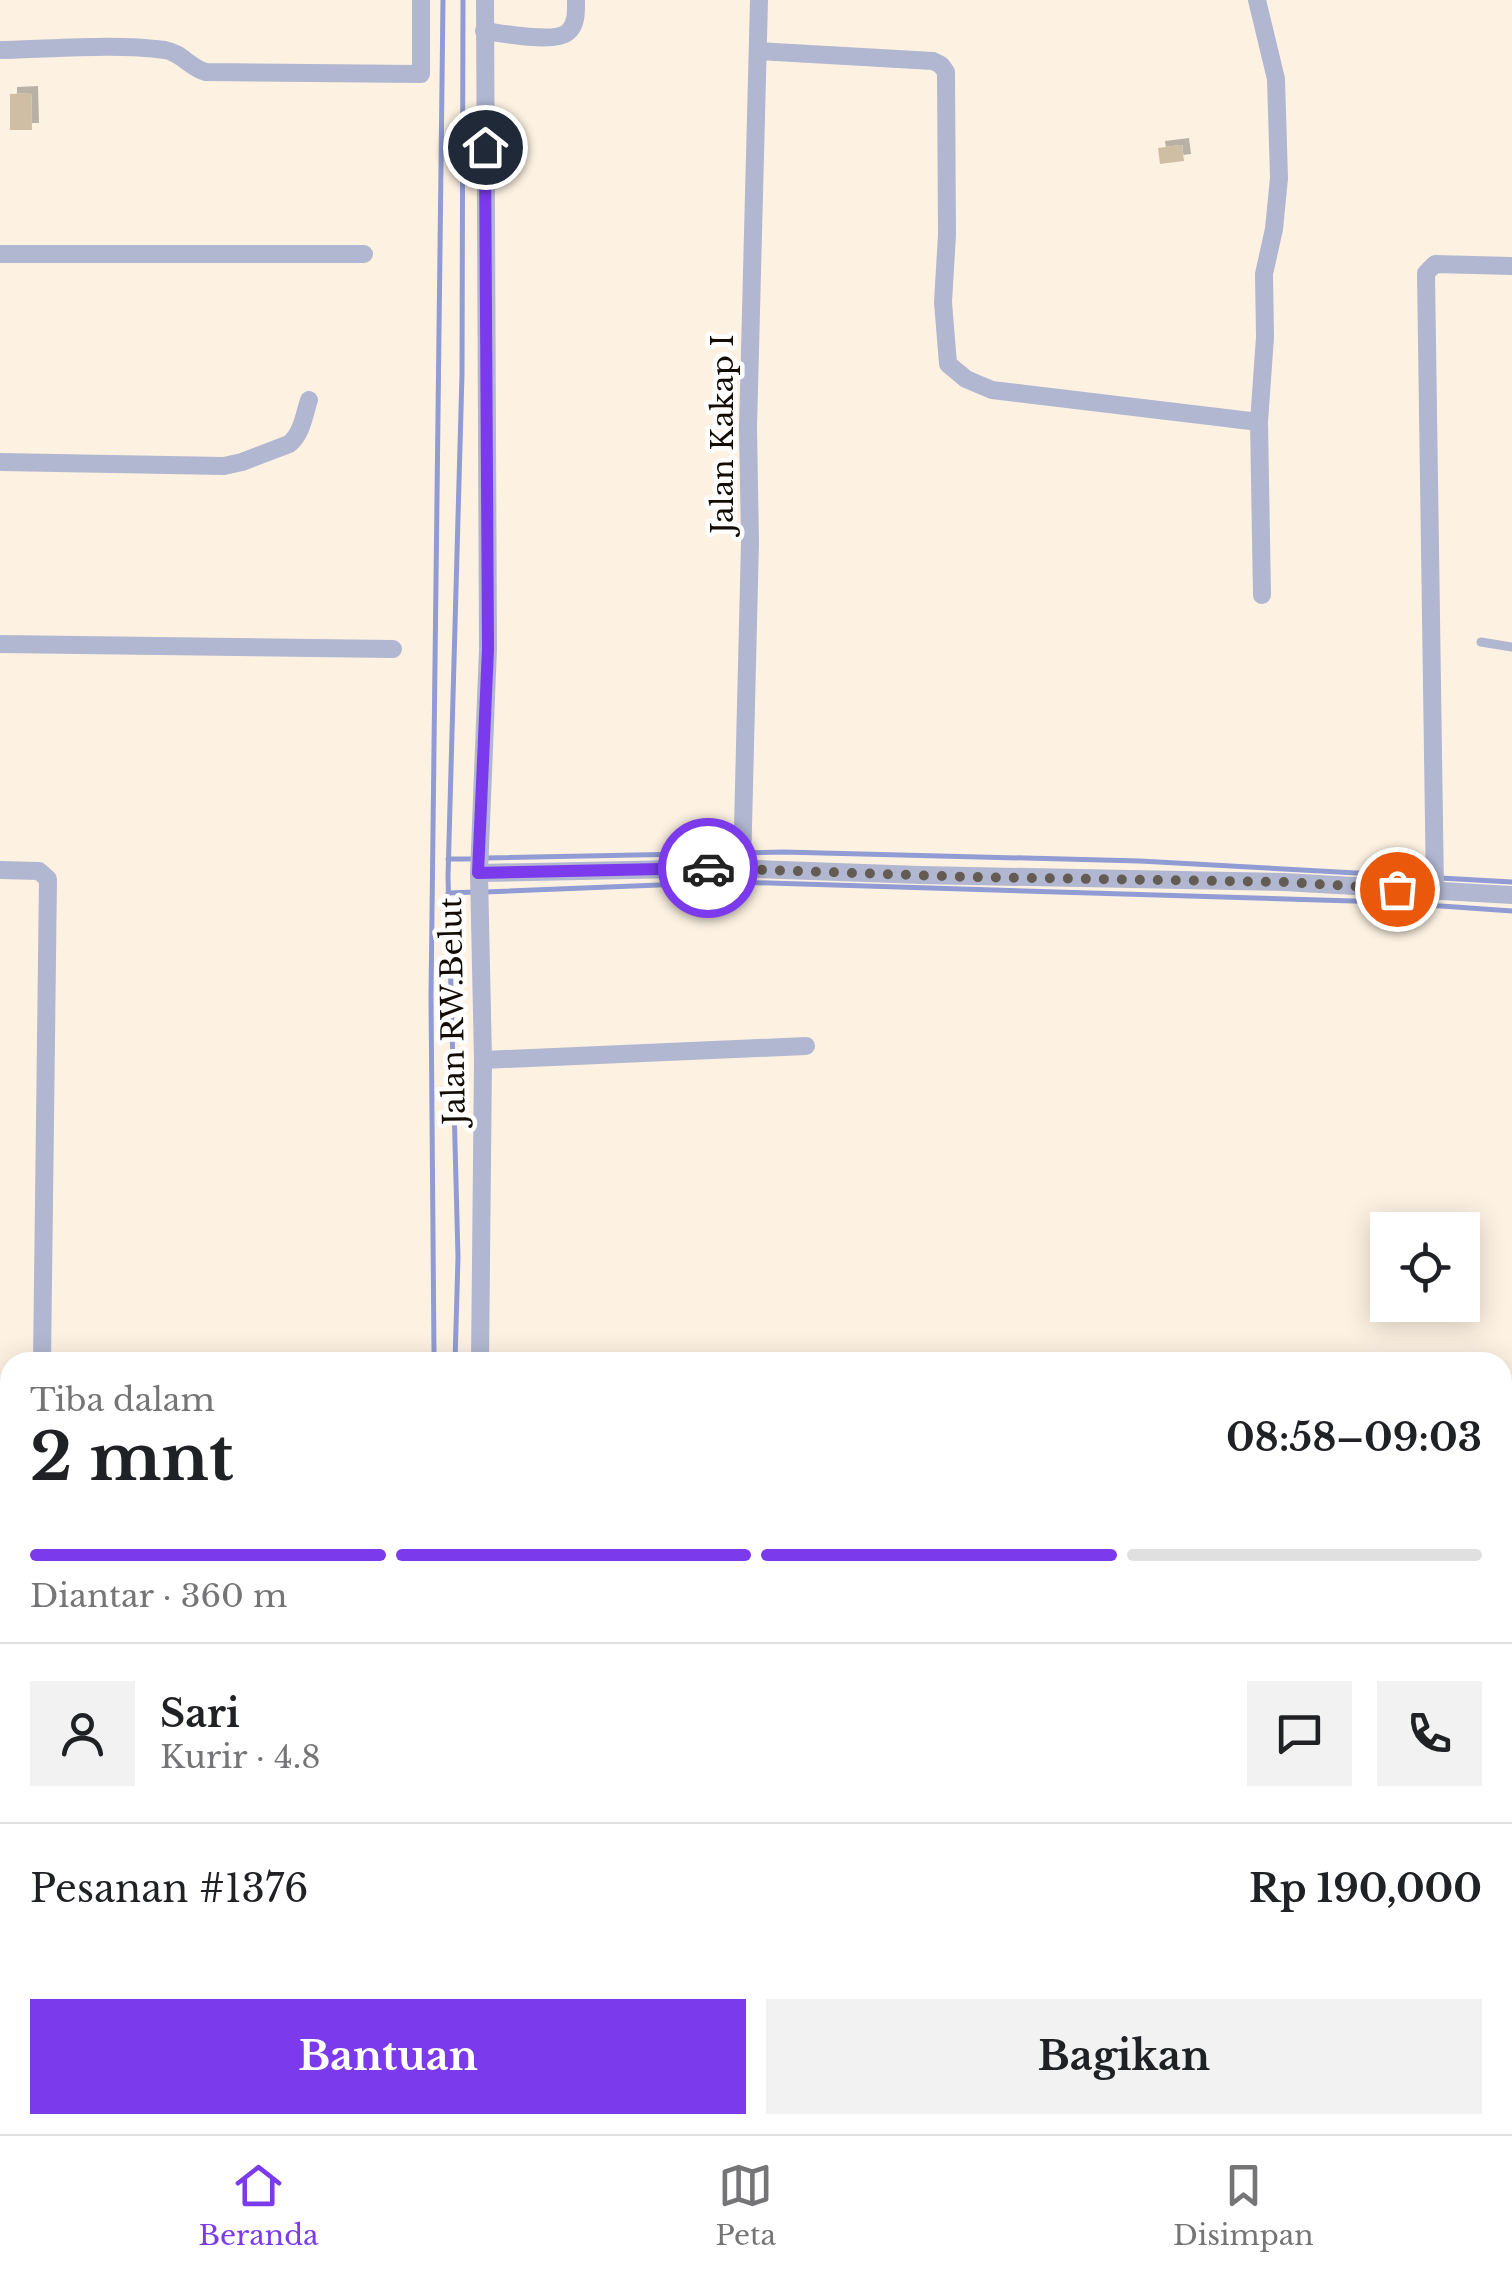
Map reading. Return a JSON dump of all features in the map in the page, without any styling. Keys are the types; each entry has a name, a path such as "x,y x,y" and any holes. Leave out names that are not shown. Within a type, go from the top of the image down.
{"street":[{"path":"0,50 169,51 206,72 422,74 421,0"},
{"name":"Jalan RW.Belut","path":"480,1352 483,1060 478,873 488,649 486,0"},
{"path":"484,31 555,38 568,33 576,20 576,0"},
{"name":"Jalan Kakap I","path":"742,868 759,0"},
{"path":"1257,0 1276,79 1280,178 1264,274 1265,337 1259,422 1262,596"},
{"path":"758,51 933,61 946,72 943,302 948,364 966,379 992,390 1259,422"},
{"path":"0,254 364,254"},
{"path":"1435,891 1426,273 1435,264 1512,266"},
{"path":"0,462 206,466 242,462 294,440 309,400"},
{"path":"0,644 393,649"},
{"path":"478,873 742,868 1284,882 1512,895"},
{"path":"0,870 40,871 48,879 42,1352"},
{"path":"483,1060 806,1046"}],"lane":[{"path":"1480,642 1512,648"}],"building":[{"path":"31,93 32,130 10,130 10,94"},
{"path":"1182,145 1184,161 1160,164 1158,148"}],"waterway":[{"path":"434,1352 431,997 443,0"},
{"path":"455,1352 458,1257 448,877 462,374 463,0"},
{"path":"486,858 783,852 1140,861 1429,877"},
{"path":"448,859 475,859"},
{"path":"1440,878 1512,882"},
{"path":"486,892 734,882 1385,902 1512,911"},
{"path":"448,893 475,892"}],"way so far":[{"path":"708,868 1284,882 1397,889"}],"route":[{"path":"485,147 488,649 478,873 708,868"}]}
